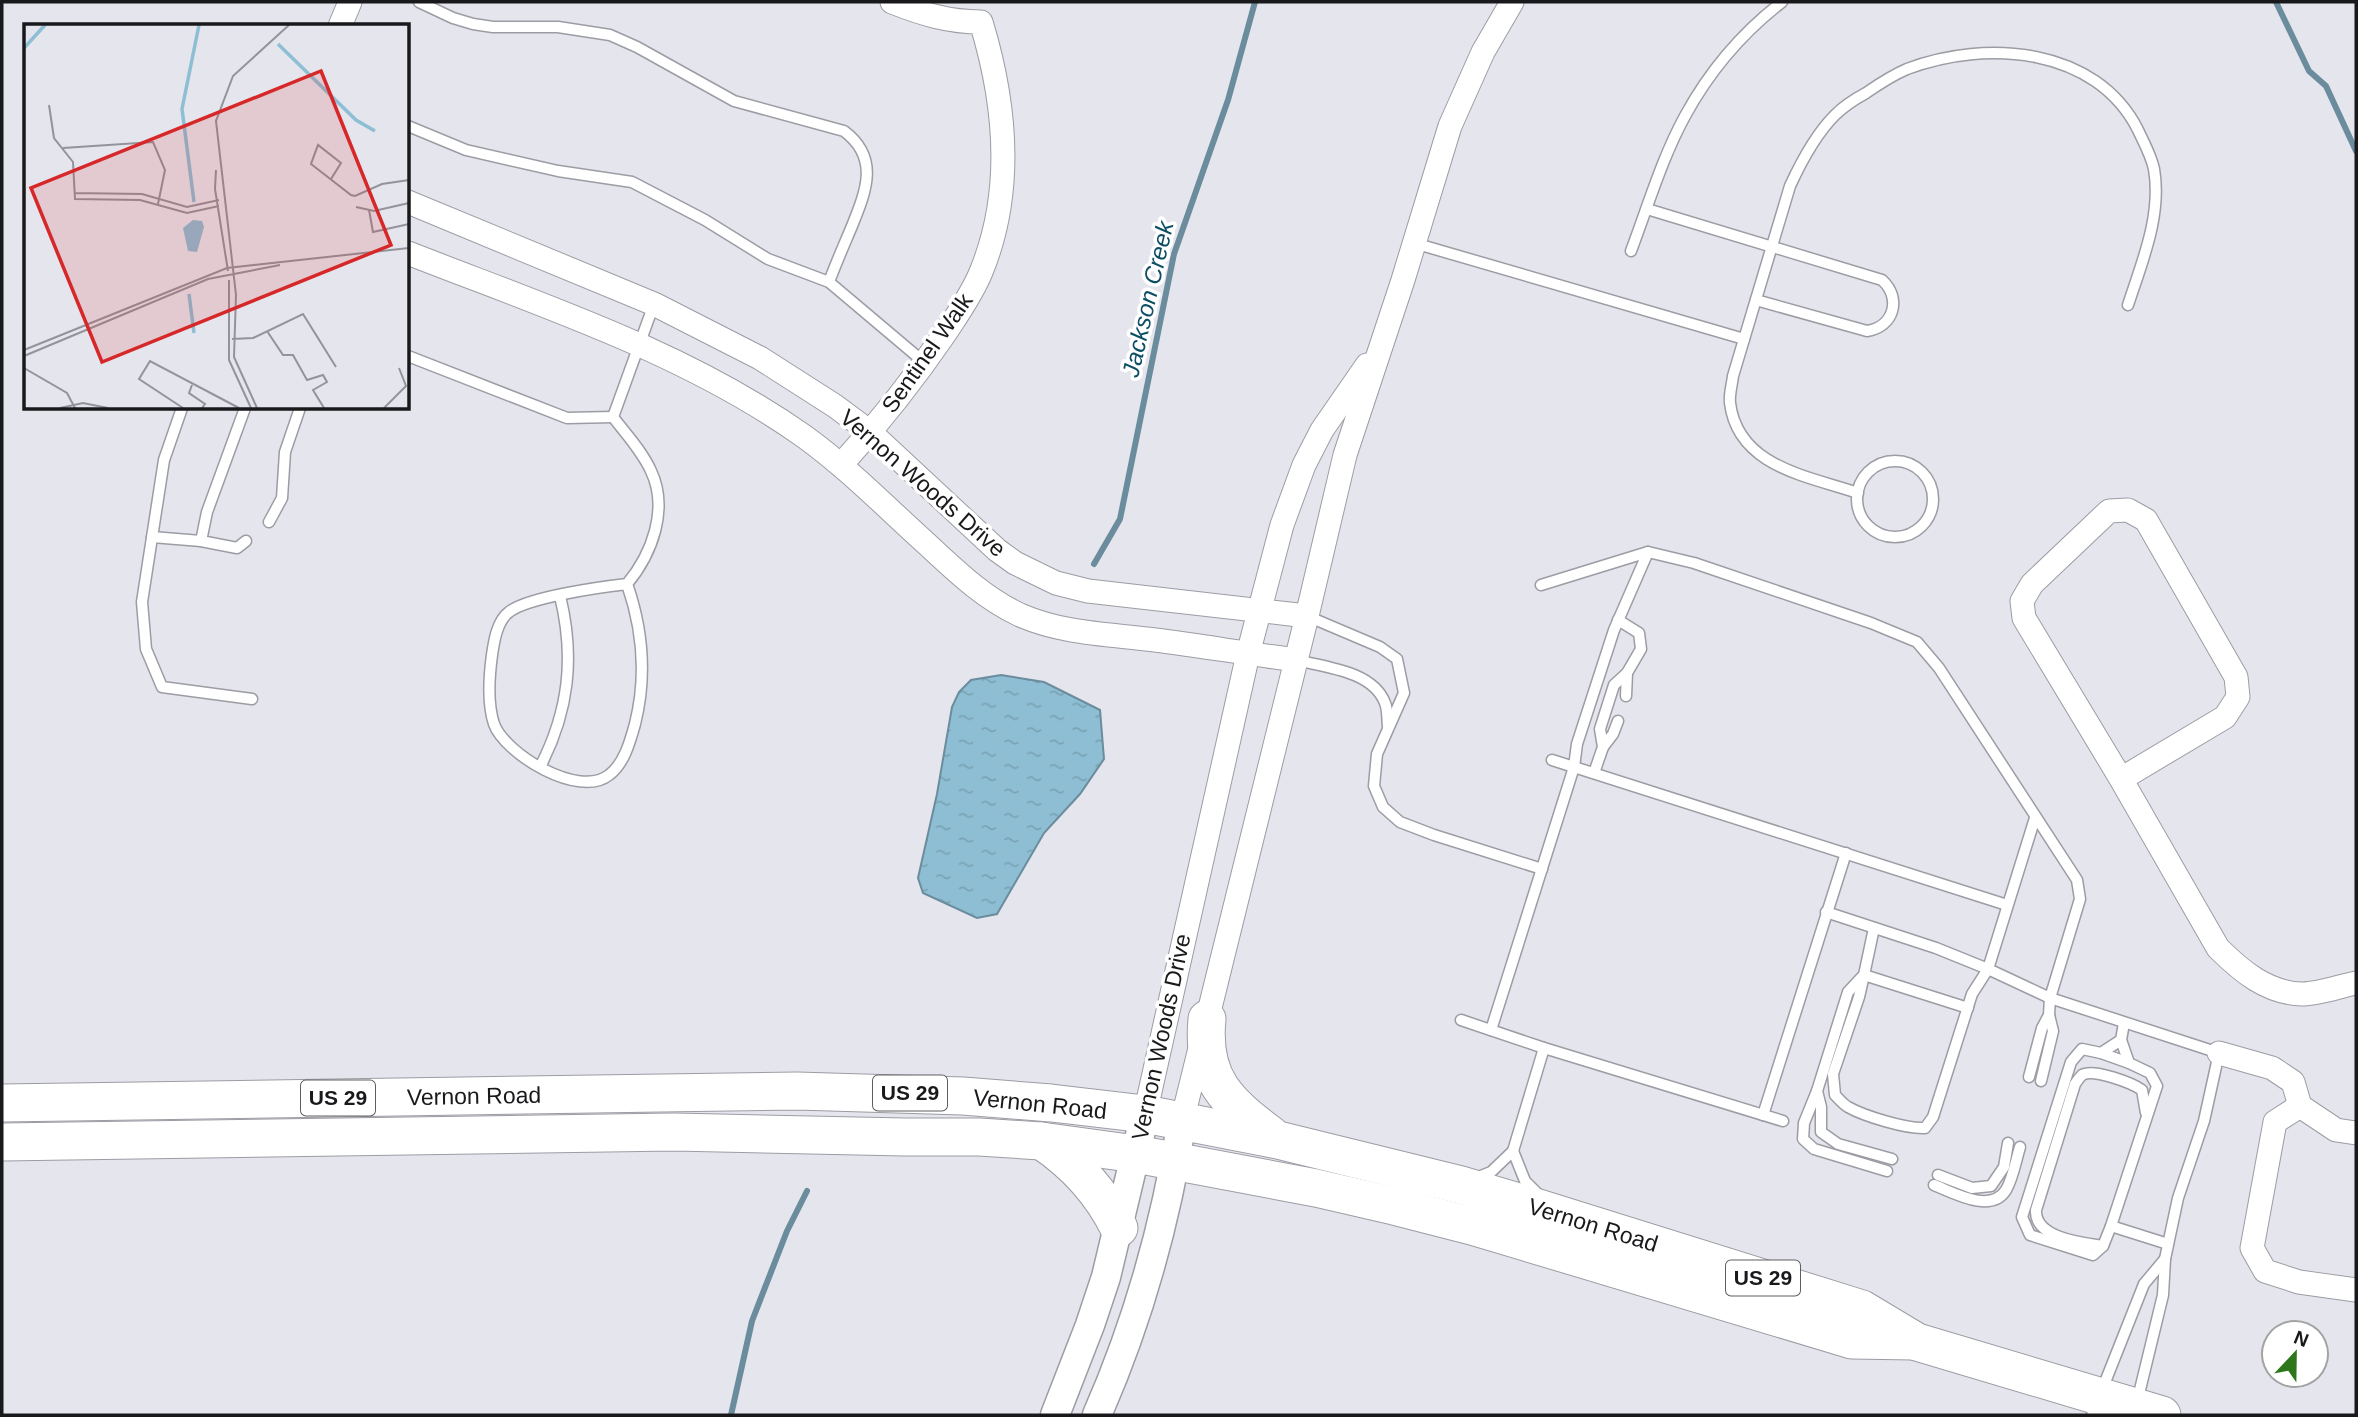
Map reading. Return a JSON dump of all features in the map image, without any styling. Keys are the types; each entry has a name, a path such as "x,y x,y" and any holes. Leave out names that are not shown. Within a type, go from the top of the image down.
{"main road":[{"path":"1208,1019 1207,1051 1216,1081 1240,1112 1278,1140"},
{"name":"Vernon Road","path":"2,1103 797,1091 963,1096 1145,1114 1278,1140 1461,1185 1559,1214 1862,1309 1917,1342 2095,1406 2144,1413"},
{"name":"Vernon Road","path":"2,1142 674,1132 905,1138 979,1137 1041,1141 1136,1154 1316,1188 1472,1226 1852,1340 1917,1342"},
{"path":"1041,1141 1061,1153 1091,1182 1119,1228"}],"street":[{"path":"341,24 350,2"},
{"name":"Sentinel Walk","path":"841,465 925,363 969,298 981,273 997,222 1003,165 1001,107 990,50 981,22 955,22 892,2"},
{"path":"1307,616 1345,455 1450,126 1483,52 1512,2"},
{"name":"Vernon Woods Drive","path":"410,203 654,304 760,358 870,432 997,550 1035,574 1056,583 1088,591 1307,616 1182,1121 1159,1235 1131,1326 1097,1415"},
{"name":"Vernon Woods Drive","path":"410,254 639,344 768,413 841,465 968,582 1003,606 1022,615 1084,634 1153,640 1296,660"},
{"path":"1248,654 1282,525 1304,465 1322,430 1384,339"},
{"path":"2121,779 2225,717 2238,697 2236,677 2146,520 2128,510 2109,511 2032,584 2022,601 2024,618 2218,948 2240,970 2268,987 2303,994 2356,983"},
{"name":"Vernon Woods Drive","path":"1055,1415 1090,1325 1119,1228 1248,654"},
{"path":"2219,1053 2272,1068 2293,1082 2300,1106 2336,1130 2356,1133"},
{"path":"2300,1106 2275,1122 2252,1248 2265,1271 2299,1282 2356,1290"}],"lane":[{"path":"419,2 473,24 493,27 558,27 610,35 734,101 844,131 862,151 867,179 860,206 829,282"},
{"path":"1631,251 1676,135 1702,87 1725,57 1782,2"},
{"path":"1858,493 1766,461 1750,449 1735,425 1730,401 1733,376 1790,186 1800,165 1835,115 1853,101 1905,70 1964,54 2023,54 2060,63 2089,77 2116,97 2132,117 2154,170 2151,233 2128,304"},
{"path":"410,127 467,150 558,171 632,183 705,220 768,259 829,282 925,363"},
{"path":"1647,209 1882,280 1894,298 1892,311 1886,322 1878,329 1867,331 1756,300"},
{"path":"1414,243 1744,339"},
{"path":"613,417 654,304"},
{"path":"410,357 566,418 613,417"},
{"path":"181,410 164,460 142,602 146,649 162,687 252,699"},
{"path":"201,541 207,512 244,410"},
{"path":"269,523 282,498 285,452 299,410"},
{"path":"613,417 635,444 652,472 658,504 649,550 627,584 530,602 512,609 503,617 491,666 491,705 495,724 503,740 540,767 578,782 607,777 617,767 625,753 638,712 643,668 639,625 627,584"},
{"path":"1899,461 1922,472 1933,494 1933,506 1921,528 1898,537 1885,536 1874,531 1865,522 1859,510 1858,493 1866,475 1875,467 1899,461"},
{"path":"152,537 201,541 237,548 246,541"},
{"path":"1491,1030 1574,766 1577,744 1618,620 1648,552"},
{"path":"1541,585 1648,552 1707,567 1871,623 1917,642 1939,668 2077,880 2080,899 2050,998 2049,1015 2053,1031 2041,1081"},
{"path":"540,767 558,726 568,683 568,639 559,596"},
{"path":"1307,616 1380,646 1397,659 1404,693 1377,754 1374,786 1383,807 1400,822 1542,869"},
{"path":"1602,747 1600,729 1614,685 1627,673 1641,649 1639,633 1618,620"},
{"path":"1296,660 1349,674 1374,686 1385,704 1388,726"},
{"path":"1626,696 1627,673"},
{"path":"1594,773 1602,747 1613,734 1618,721"},
{"path":"1552,760 2007,905"},
{"path":"1874,928 1859,997 1833,1074 1835,1095 1847,1106 1876,1117 1910,1129 1925,1128 1933,1117 1972,994 1988,969 2035,818"},
{"path":"1763,1115 1846,853"},
{"path":"1826,912 1936,948 2050,998 2219,1053 2204,1121 2178,1198 2168,1244 2163,1295 2144,1413"},
{"path":"1864,975 1968,1008"},
{"path":"1864,975 1848,992 1817,1091 1804,1123 1803,1139 1814,1149 1887,1171"},
{"path":"2029,1077 2042,1028 2049,1015"},
{"path":"1461,1020 1783,1121"},
{"path":"2124,1023 2121,1040 2129,1063"},
{"path":"2101,1053 2121,1040"},
{"path":"1461,1185 1491,1172 1513,1150 1544,1048"},
{"path":"2082,1049 2129,1063 2150,1073 2157,1086 2112,1226 2103,1246 2093,1255 2030,1235 2022,1217 2071,1062 2082,1049"},
{"path":"2103,1246 2078,1243 2043,1230 2035,1219 2075,1084 2082,1075 2092,1072 2133,1084 2142,1090 2147,1116"},
{"path":"1817,1091 1821,1108 1821,1132 1838,1144 1892,1159"},
{"path":"2008,1143 2004,1167 1991,1186 1972,1188 1936,1180 1977,1201 1995,1199 2006,1191 2020,1147"},
{"path":"1513,1150 1525,1181 1559,1214"},
{"path":"2112,1226 2168,1244"},
{"path":"2095,1406 2144,1284 2165,1259"}],"water":[{"path":"1001,675 1044,682 1100,710 1104,759 1080,794 1044,833 997,914 977,918 923,893 918,878 937,794 952,707 959,692 971,680"}],"waterway":[{"name":"Jackson Creek","path":"1094,564 1120,519 1174,254 1228,100 1255,2"},
{"path":"2276,2 2309,71 2326,86 2356,151"},
{"name":"Jackson Creek","path":"731,1415 752,1321 787,1231 807,1191"}]}
